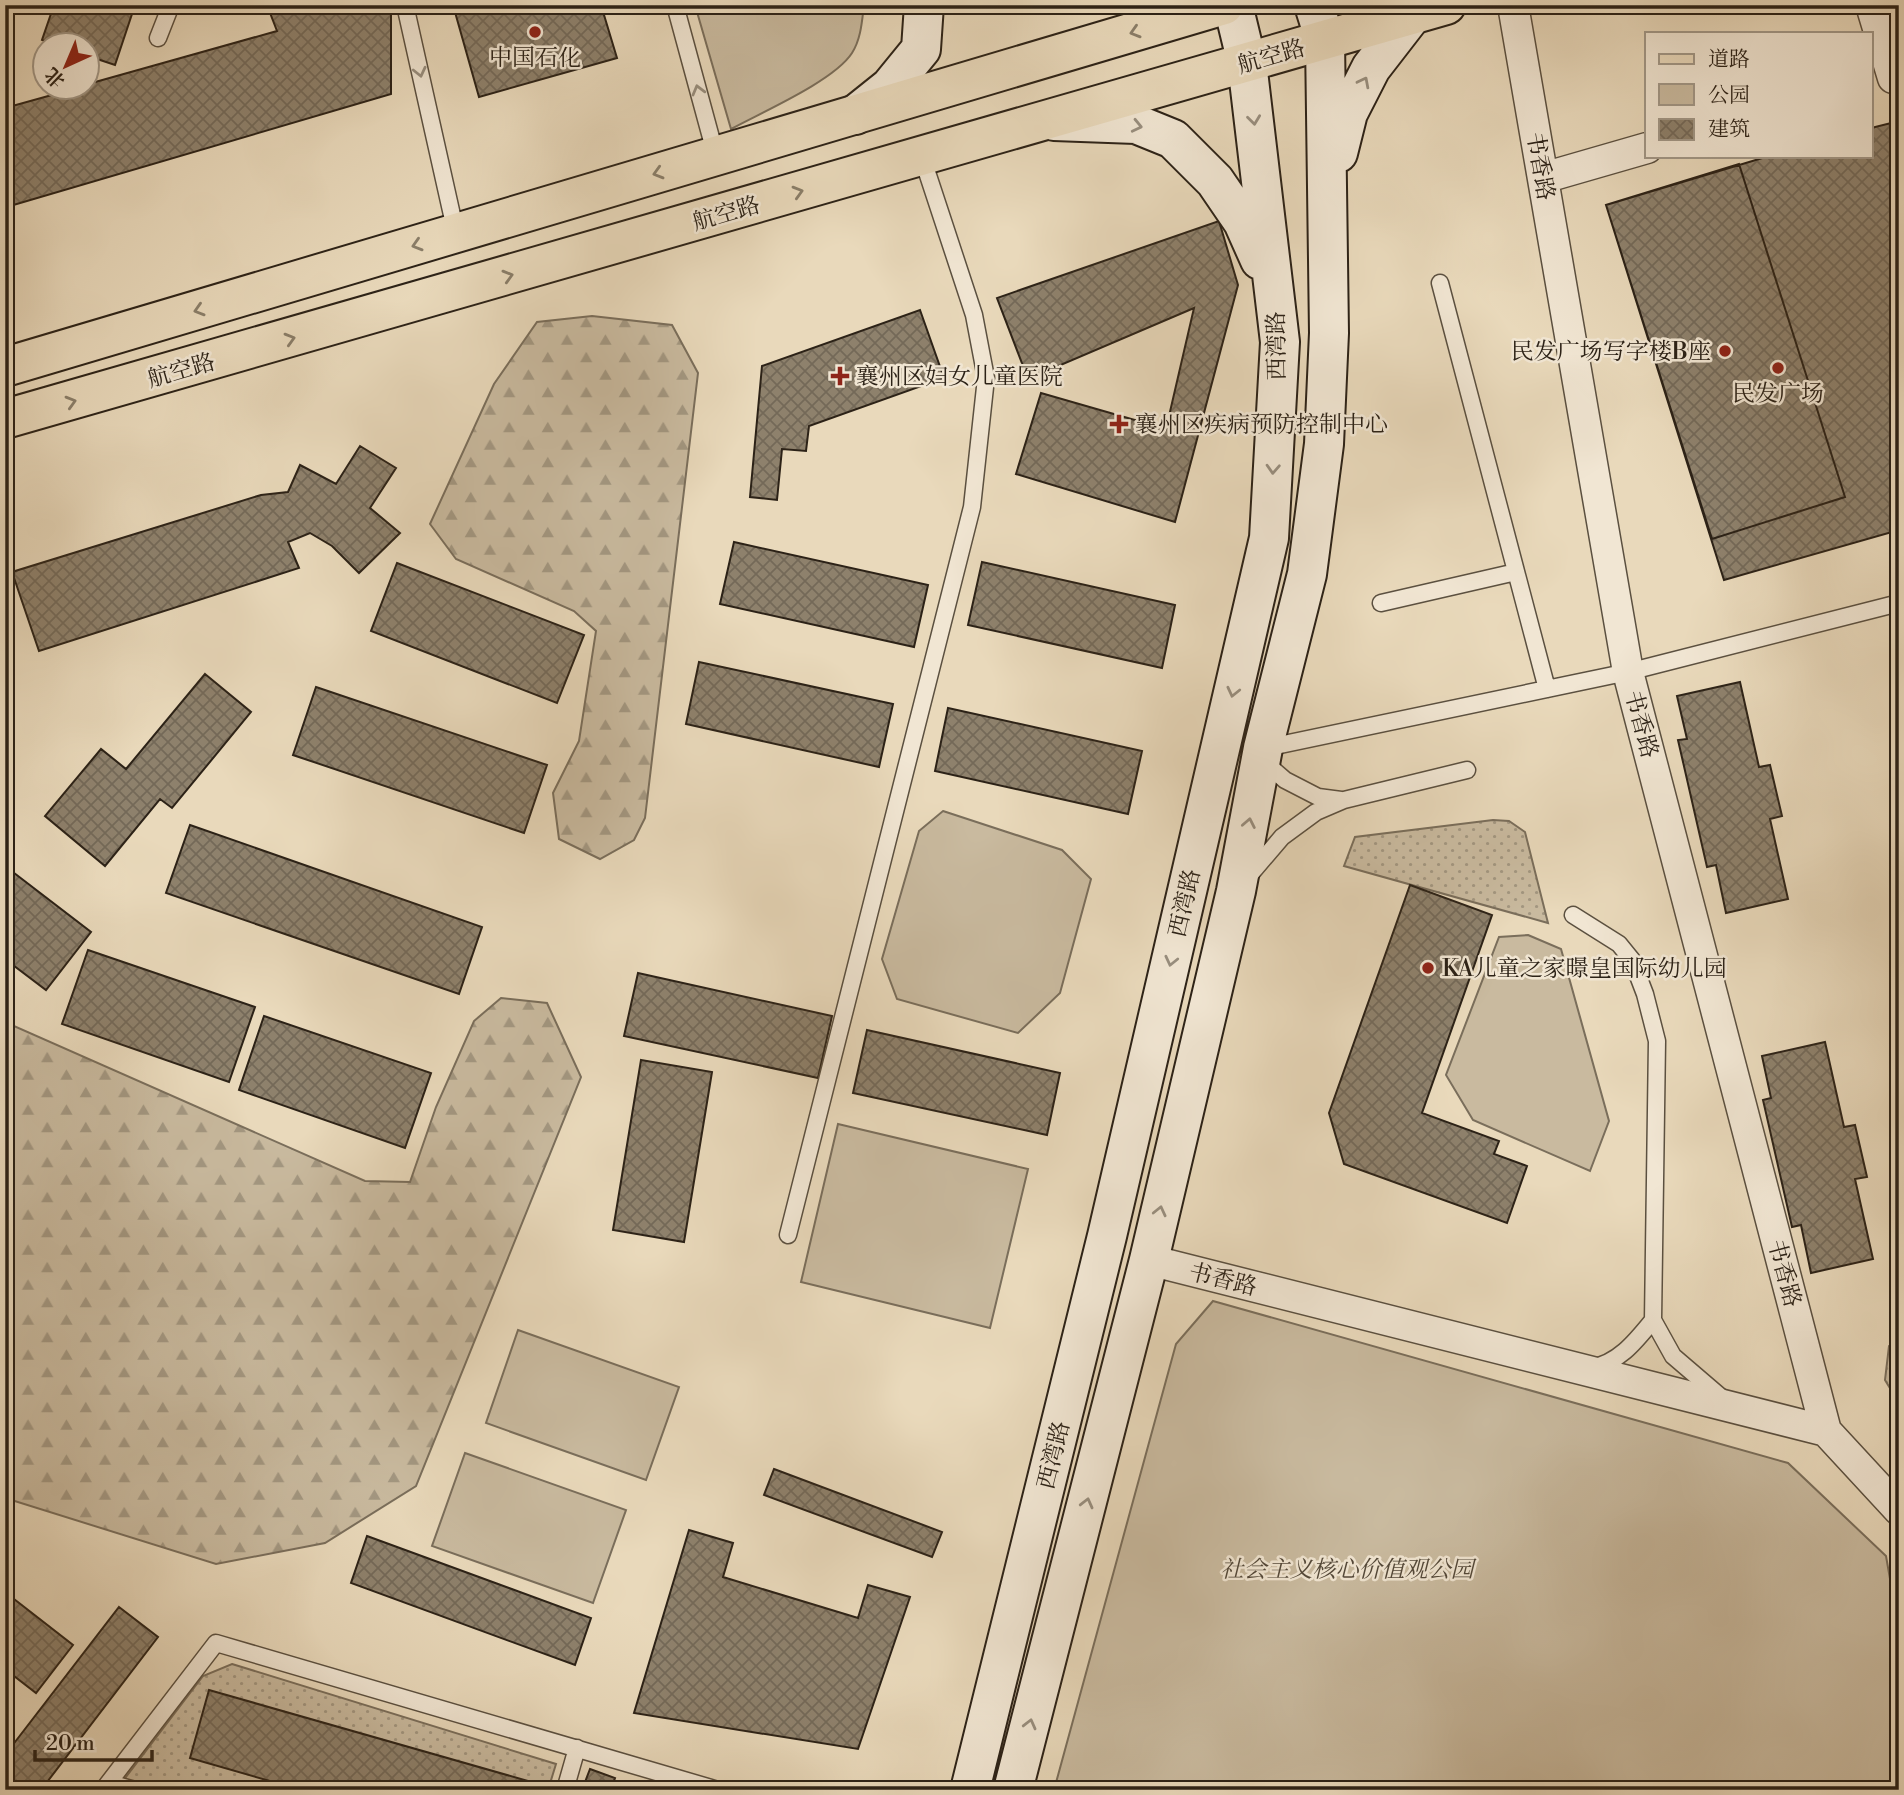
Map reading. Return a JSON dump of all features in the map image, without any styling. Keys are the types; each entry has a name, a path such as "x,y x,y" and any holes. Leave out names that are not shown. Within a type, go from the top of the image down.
{"main road":[{"path":"855,115 890,87 920,49 924,5"},
{"path":"5,367 1224,5"},
{"name":"西湾路","path":"970,1790 1107,1236 1269,538 1280,342 1247,63 1233,5"},
{"path":"1327,192 1348,113 1371,68 1429,10"},
{"name":"航空路","path":"5,419 1247,63 1319,23 1429,10"},
{"name":"西湾路","path":"1013,1790 1149,1260 1236,891 1262,754 1307,574 1324,444 1329,333 1327,192 1319,23"},
{"path":"1045,121 1136,124 1173,139 1215,181 1243,222 1274,291"}],"street":[{"name":"书香路","path":"1513,5 1628,672 1826,1431 1899,1510"},
{"path":"1871,5 1888,79"},
{"path":"1543,178 1645,149"},
{"name":"书香路","path":"1149,1260 1826,1431"}],"lane":[{"path":"158,38 171,5"},
{"path":"405,5 456,233"},
{"path":"675,5 716,156"},
{"path":"788,1235 972,507 986,377 974,315 922,156"},
{"path":"1440,284 1547,689"},
{"path":"1381,603 1516,572"},
{"path":"1343,800 1318,797 1285,780 1262,754 1628,672 1899,603"},
{"path":"1236,891 1282,837 1316,812 1343,800 1467,770"},
{"path":"1573,915 1619,944 1632,960 1646,994 1657,1041 1653,1320 1673,1356 1735,1409"},
{"path":"1579,1370 1602,1366 1633,1345 1653,1320"},
{"path":"135,1790 106,1786 216,1643 718,1790"},
{"path":"565,1790 577,1748"}],"green space":[{"path":"695,5 864,5 857,42 843,64 814,85 731,129"},
{"path":"592,316 672,325 698,373 645,818 634,840 600,859 559,839 553,793 579,741 596,631 574,611 456,559 430,524 494,384 537,322"},
{"path":"943,811 1062,850 1091,879 1060,993 1018,1033 897,999 882,959 919,831"},
{"path":"1493,820 1509,821 1525,832 1548,923 1344,866 1355,837"},
{"path":"1528,935 1561,949 1609,1121 1590,1171 1473,1120 1446,1075 1499,937"},
{"path":"501,998 547,1003 581,1077 416,1486 325,1543 216,1564 5,1498 5,1022 365,1181 410,1182 436,1107 474,1021"},
{"path":"838,1124 1028,1169 990,1328 801,1282"},
{"name":"社会主义核心价值观公园","path":"1213,1301 1788,1463 1886,1556 1899,1630 1899,1790 1054,1790 1176,1344"},
{"path":"518,1330 679,1387 646,1480 486,1423"},
{"path":"1899,1339 1899,1403 1885,1380 1889,1346"},
{"path":"465,1453 626,1510 593,1603 432,1546"},
{"path":"232,1664 556,1764 548,1790 116,1790 203,1676"}],"building":[{"path":"54,5 135,5 115,65 102,61 102,32 45,32"},
{"path":"267,5 391,5 391,94 10,206 5,190 5,108 32,100 102,102 102,80 277,31"},
{"name":"中国石化","path":"453,5 601,5 617,58 479,97"},
{"name":"民发广场","path":"1899,121 1899,530 1724,580 1606,205 1762,158 1872,158 1872,128"},
{"name":"民发广场写字楼B座","path":"1739,164 1845,497 1712,539 1606,205"},
{"path":"1219,221 1238,285 1175,522 1016,474 1041,393 1166,429 1194,308 1028,379 997,298"},
{"path":"920,310 944,378 809,426 806,451 782,449 777,500 750,497 762,366"},
{"path":"360,446 396,468 370,508 400,533 359,573 332,546 310,533 288,542 299,568 39,651 12,572 261,495 288,492 300,465 336,484"},
{"path":"734,542 928,585 914,647 720,604"},
{"path":"982,562 1175,605 1162,668 968,625"},
{"path":"397,563 584,635 557,703 371,631"},
{"path":"699,662 893,704 879,767 686,724"},
{"path":"205,674 251,712 172,808 160,799 105,866 45,816 101,749 126,769"},
{"path":"1740,682 1759,767 1770,765 1782,816 1770,819 1788,899 1726,913 1716,865 1707,867 1678,740 1687,739 1677,696"},
{"path":"316,687 547,765 524,833 293,755"},
{"path":"948,708 1142,751 1128,814 935,771"},
{"path":"190,825 482,927 459,994 166,893"},
{"path":"5,866 91,932 46,990 5,959"},
{"path":"1410,885 1492,915 1422,1113 1499,1141 1494,1154 1527,1166 1507,1223 1344,1164 1329,1113"},
{"path":"88,950 255,1007 229,1082 62,1024"},
{"path":"638,973 832,1016 818,1078 624,1036"},
{"path":"264,1016 431,1073 405,1148 239,1090"},
{"path":"867,1030 1060,1073 1047,1135 853,1093"},
{"path":"1825,1042 1844,1127 1855,1125 1867,1177 1855,1179 1873,1259 1811,1273 1801,1225 1792,1227 1763,1100 1771,1098 1762,1056"},
{"path":"641,1060 712,1072 684,1242 613,1230"},
{"path":"774,1469 942,1532 932,1557 764,1495"},
{"path":"689,1530 733,1543 723,1577 858,1618 868,1585 910,1597 858,1749 634,1713"},
{"path":"367,1536 591,1618 575,1665 351,1583"},
{"path":"5,1592 73,1645 36,1693 5,1669"},
{"path":"119,1607 158,1637 41,1790 5,1790 5,1755"},
{"path":"209,1690 549,1787 548,1790 301,1790 190,1758"},
{"path":"590,1769 615,1778 611,1790 582,1790"}],"place":[{"name":"中国石化","path":"535,32"},
{"name":"民发广场写字楼B座","path":"1725,351"},
{"name":"民发广场","path":"1778,368"},
{"name":"襄州区妇女儿童医院","path":"840,376"},
{"name":"襄州区疾病预防控制中心","path":"1119,424"},
{"name":"KA儿童之家暻皇国际幼儿园","path":"1428,968"}]}
